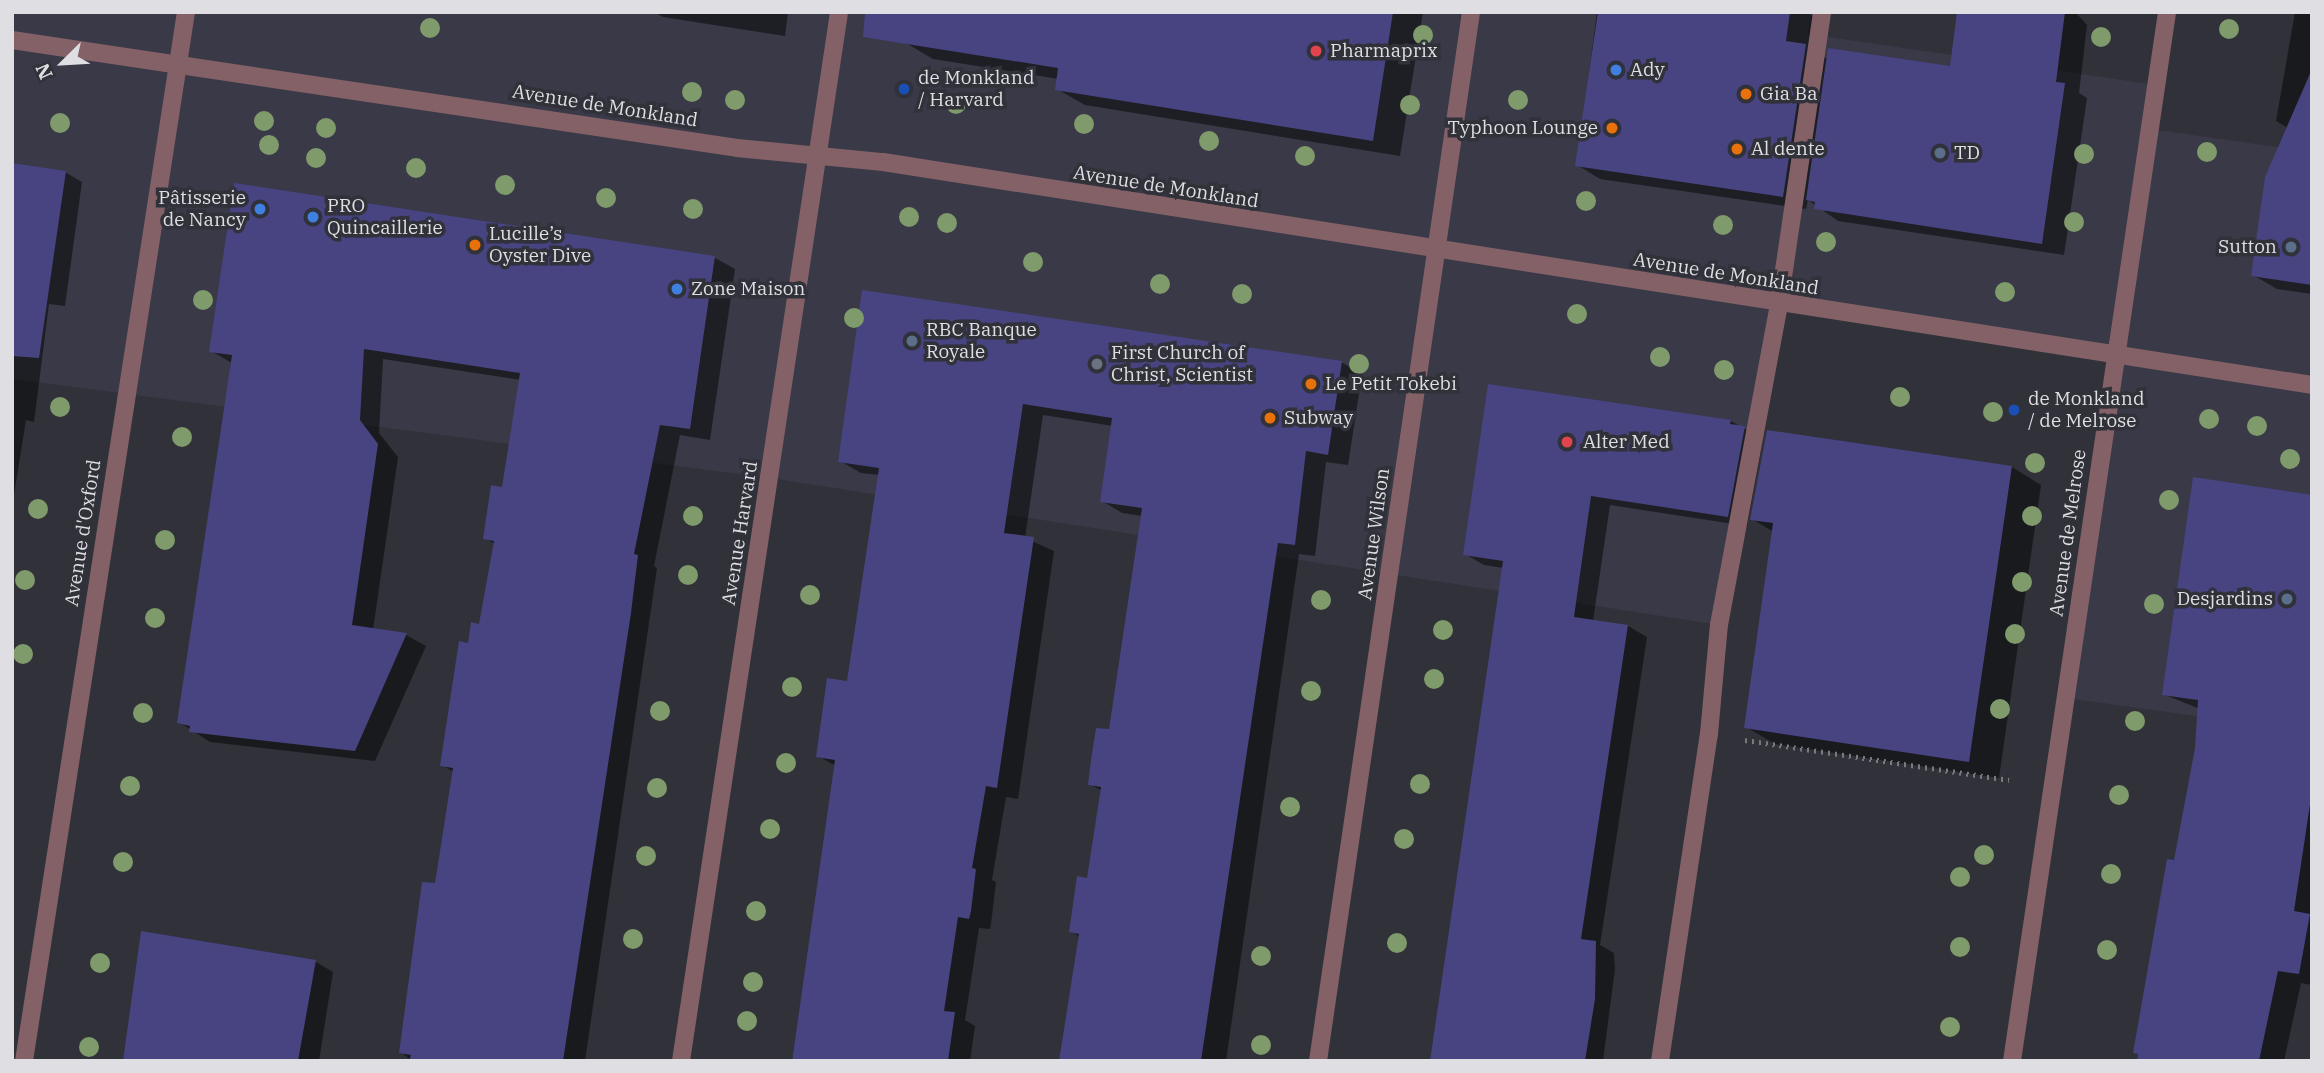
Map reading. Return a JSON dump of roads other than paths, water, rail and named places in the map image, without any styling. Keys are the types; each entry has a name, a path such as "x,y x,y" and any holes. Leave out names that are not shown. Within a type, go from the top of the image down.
{"street":[{"name":"Avenue d'Oxford","path":"24,1061 186,12"},
{"name":"Avenue Harvard","path":"681,1061 839,12"},
{"name":"Avenue Wilson","path":"1318,1061 1471,12"},
{"path":"1660,1061 1709,734 1719,625 1779,304 1822,12"},
{"name":"Avenue de Melrose","path":"2012,1061 2167,12"},
{"name":"Avenue de Monkland","path":"12,40 178,62 737,148 819,154 2312,385"}],"place":[{"name":"Pharmaprix","path":"1316,51"},
{"name":"Ady","path":"1616,70"},
{"name":"de Monkland / Harvard","path":"904,89"},
{"name":"Gia Ba","path":"1746,94"},
{"name":"Typhoon Lounge","path":"1612,128"},
{"name":"Al dente","path":"1737,149"},
{"name":"TD","path":"1940,153"},
{"name":"Pâtisserie de Nancy","path":"260,209"},
{"name":"PRO Quincaillerie","path":"313,217"},
{"name":"Lucille’s Oyster Dive","path":"475,245"},
{"name":"Sutton","path":"2291,247"},
{"name":"Zone Maison","path":"677,289"},
{"name":"RBC Banque Royale","path":"912,341"},
{"name":"First Church of Christ, Scientist","path":"1097,364"},
{"name":"Le Petit Tokebi","path":"1311,384"},
{"name":"de Monkland / de Melrose","path":"2014,410"},
{"name":"Subway","path":"1270,418"},
{"name":"Alter Med","path":"1567,442"},
{"name":"Desjardins","path":"2287,599"}]}
